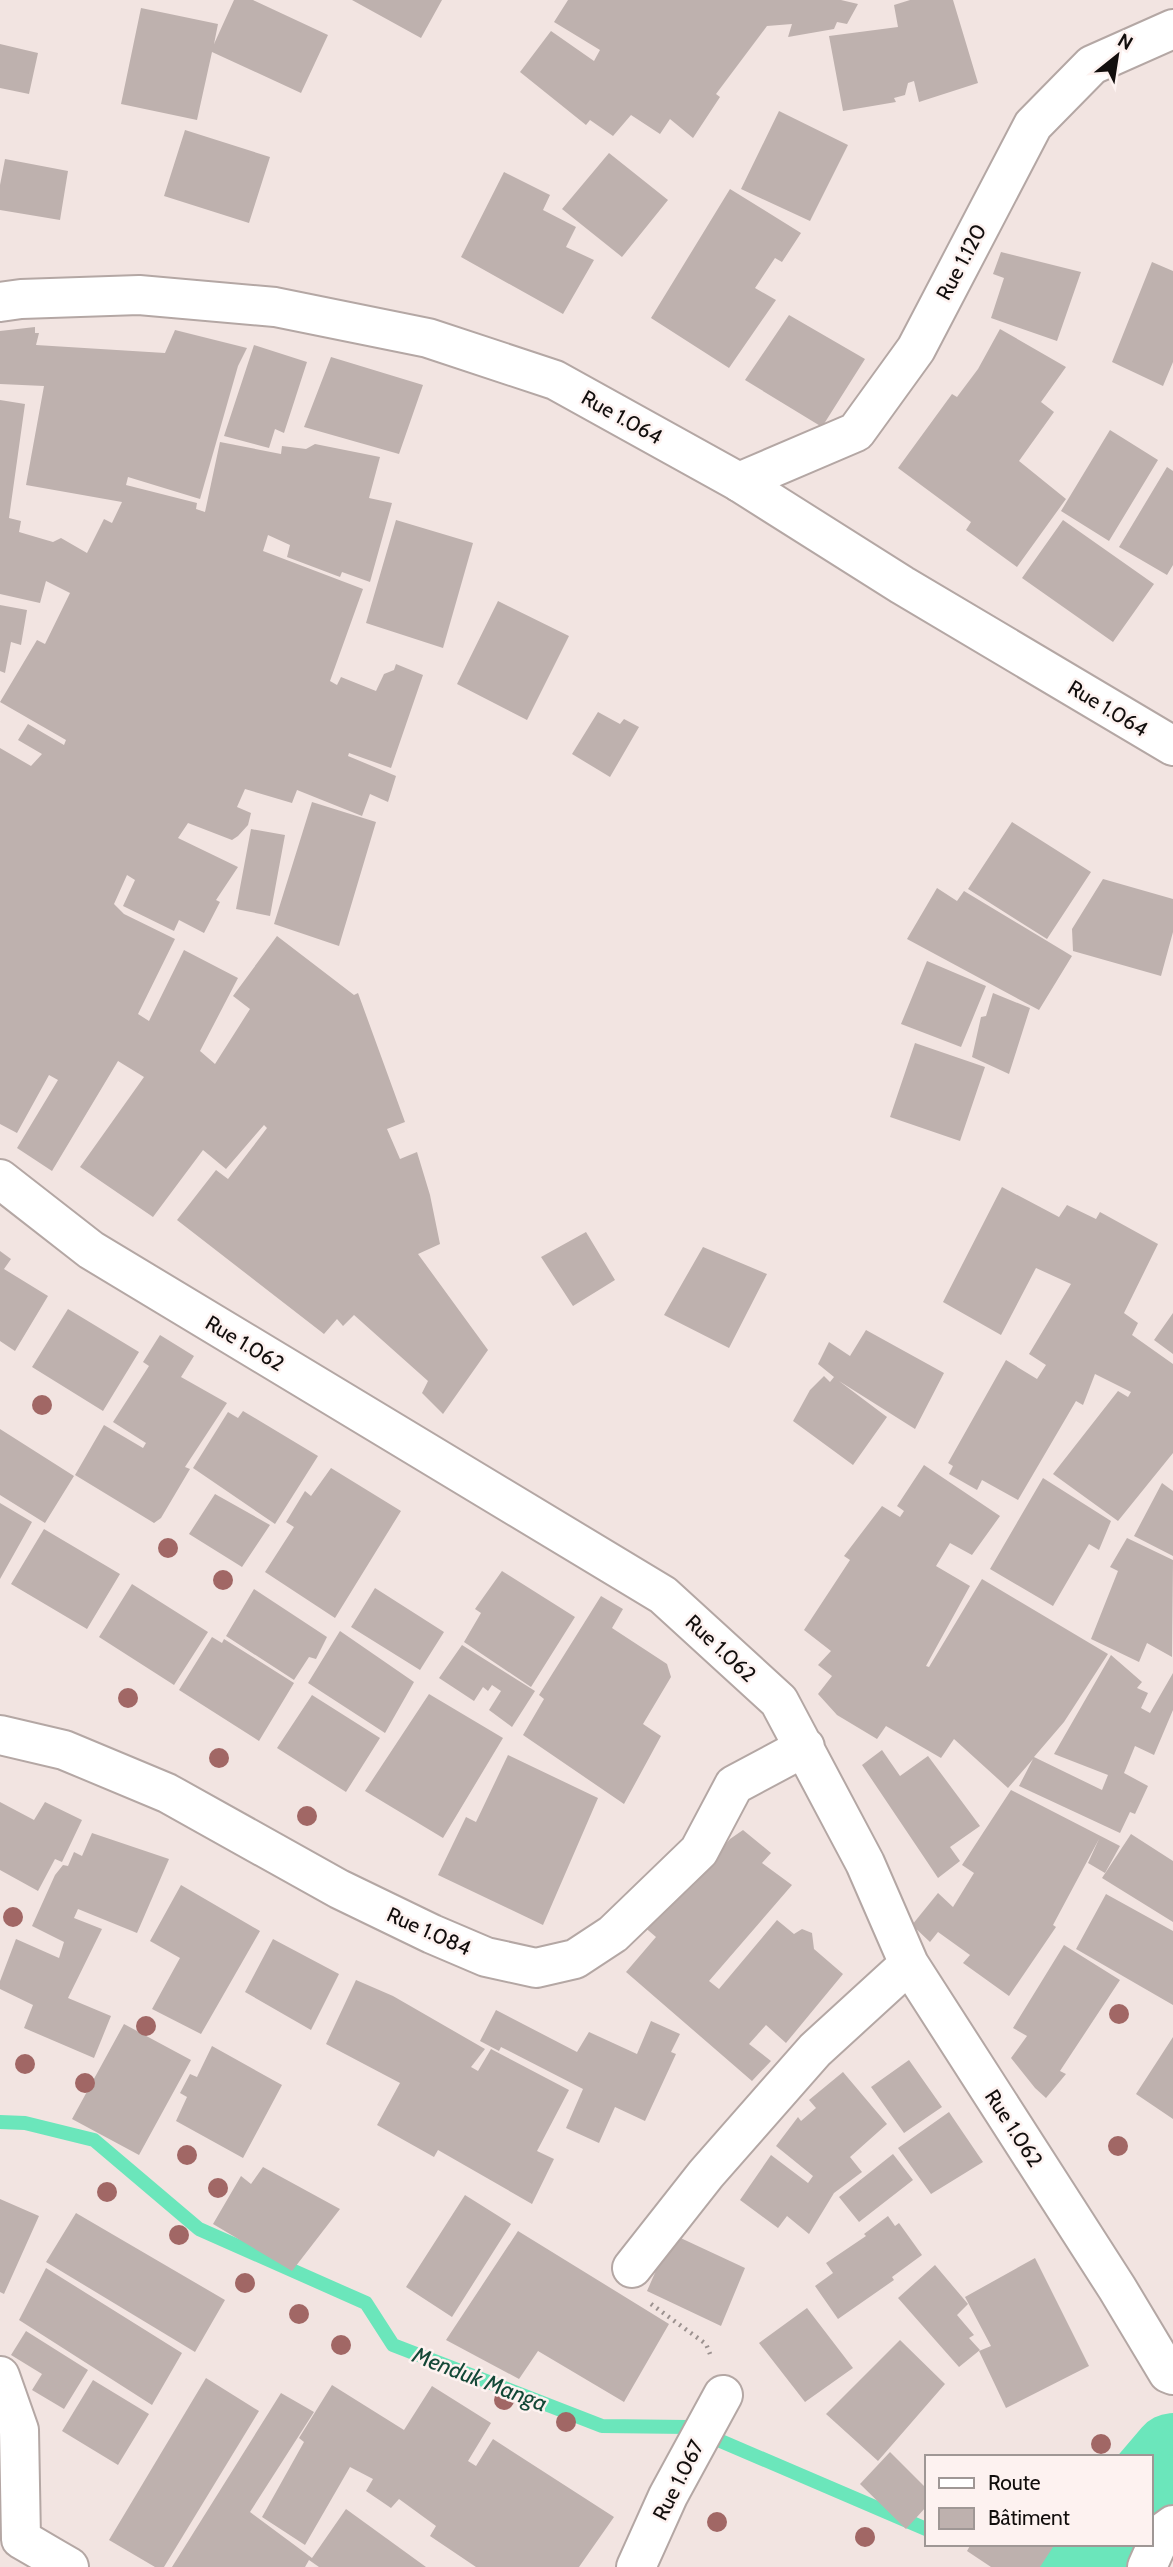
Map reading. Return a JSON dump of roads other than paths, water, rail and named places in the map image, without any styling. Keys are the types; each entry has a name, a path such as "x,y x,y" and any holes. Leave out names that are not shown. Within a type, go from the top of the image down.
{"street":[{"name":"Rue 1.120","path":"739,482 856,432 916,349 1033,125 1092,65 1173,29"},
{"name":"Rue 1.064","path":"0,302 139,295 275,307 428,338 555,380 739,482 902,584 1173,746"},
{"name":"Rue 1.062","path":"0,1179 91,1250 663,1595 779,1701 865,1863 909,1964 1117,2288 1168,2374 1173,2375"},
{"name":"Rue 1.084","path":"0,1735 64,1750 167,1793 339,1889 432,1934 486,1957 536,1968 575,1959 612,1934 699,1851 734,1785 804,1747"},
{"path":"632,2268 706,2174 815,2050 909,1964"},
{"path":"0,2376 19,2430 11,2543 69,2567"},
{"name":"Rue 1.067","path":"636,2567 668,2496 723,2395"},
{"path":"1147,2567 1162,2533 1173,2525"}],"waterway":[{"name":"Menduk Manga","path":"0,2122 25,2123 94,2140 199,2229 366,2303 393,2345 602,2426 688,2427 925,2529"},
{"path":"1152,2479 1173,2454"},
{"path":"1079,2567 1096,2546"},
{"name":"Menduk Manga","path":"1023,2562 1055,2567"}]}
